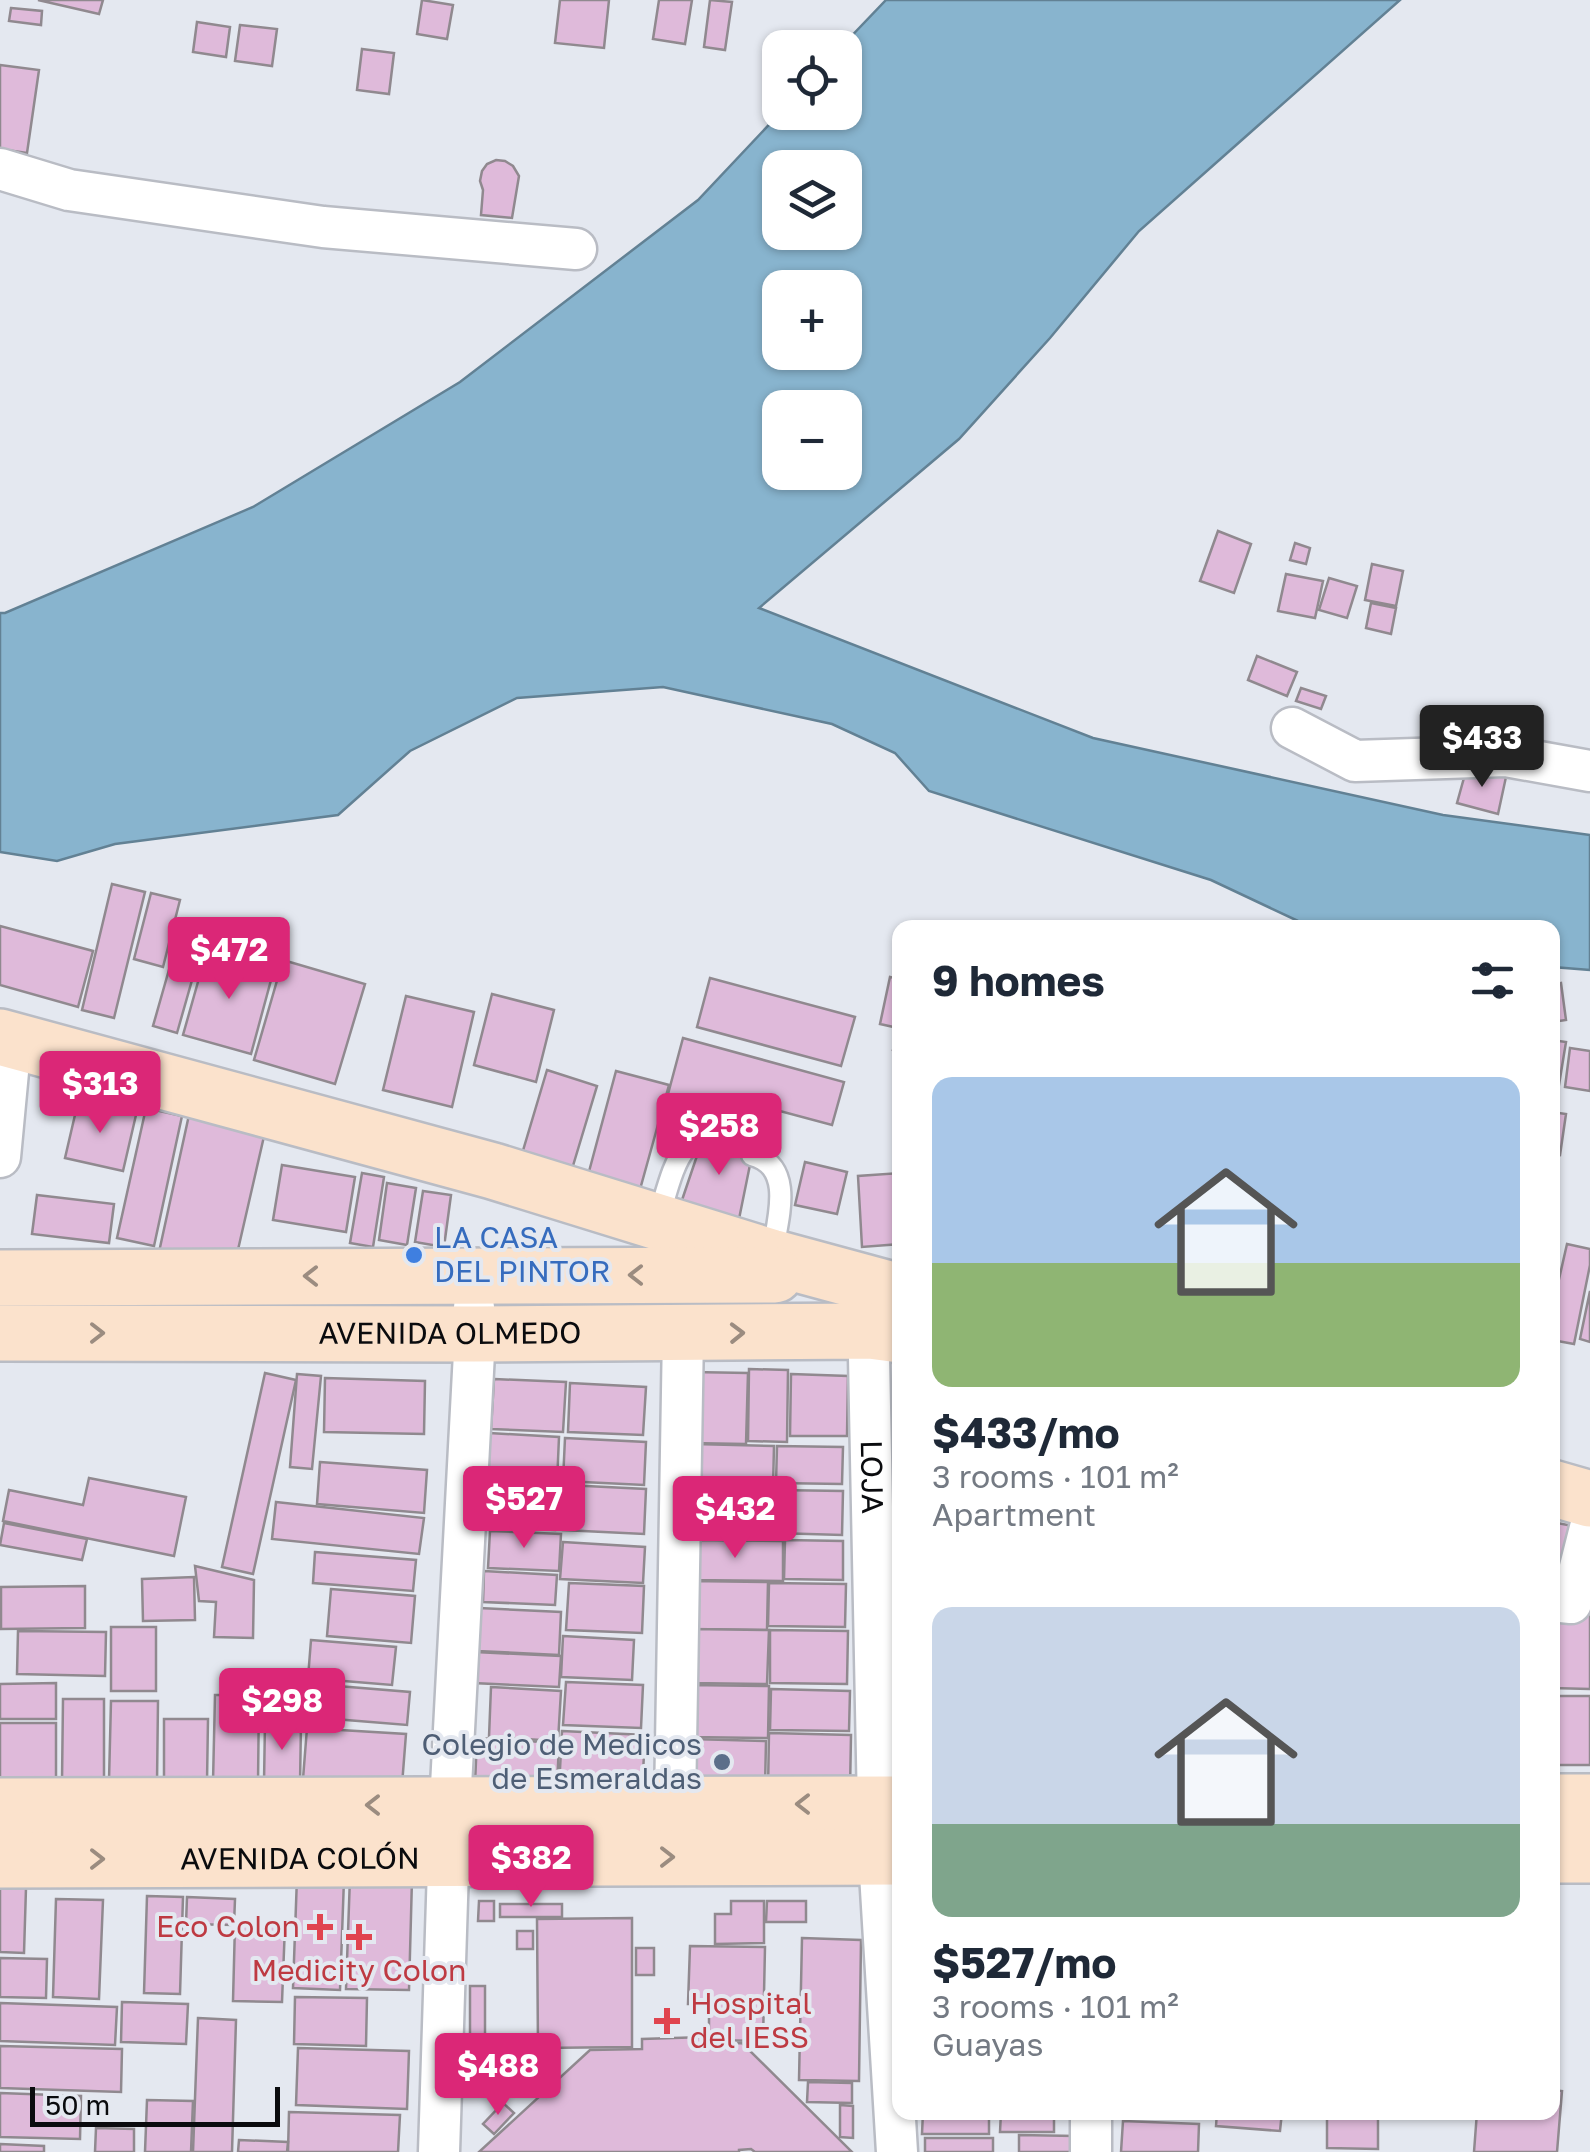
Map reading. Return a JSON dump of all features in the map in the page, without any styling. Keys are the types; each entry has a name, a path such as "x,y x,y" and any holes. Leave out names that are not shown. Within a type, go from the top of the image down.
{"street":[{"path":"0,169 69,190 324,228 576,248"},
{"path":"1292,728 1355,761 1506,756 1590,770"},
{"path":"0,1157 5,1038 494,1172 772,1257 875,1303"},
{"path":"439,2152 449,1832 474,1334 473,1276"},
{"name":"AVENIDA OLMEDO","path":"0,1278 473,1276 875,1303"},
{"name":"AVENIDA OLMEDO","path":"0,1333 683,1333 875,1303"},
{"name":"LOJA","path":"875,1303 892,1931"},
{"path":"675,1804 683,1333"},
{"path":"1560,1490 1590,1499"},
{"path":"1560,1602 1571,1603 1590,1528"},
{"path":"1560,1802 1590,1802"},
{"name":"AVENIDA COLÓN","path":"0,1860 449,1832 675,1804 889,1804"},
{"name":"AVENIDA COLÓN","path":"0,1806 890,1857"},
{"path":"1560,1855 1590,1855"},
{"name":"LOJA","path":"897,2120 898,2152"},
{"path":"1090,2120 1091,2152"}],"lane":[{"path":"657,1222 684,1150 701,1143"},
{"path":"752,1154 762,1158 779,1176 782,1193 772,1257"}],"water":[{"path":"886,0 1400,0 1139,231 959,439 759,608 1093,738 1443,815 1590,835 1590,970 1560,968 1560,920 1296,920 1211,880 929,791 895,753 832,724 663,687 517,698 410,751 338,815 115,844 57,861 0,852 0,613 253,507 460,382 698,200 764,130 862,130 862,30 857,30"}],"building":[{"path":"38,0 103,0 99,14"},
{"path":"422,0 453,5 447,39 417,34"},
{"path":"560,0 609,0 604,48 555,43"},
{"path":"659,0 692,0 685,44 653,39"},
{"path":"710,0 732,2 725,50 704,47"},
{"path":"11,8 42,11 41,25 9,21"},
{"path":"197,22 230,27 226,57 193,52"},
{"path":"240,25 277,29 272,66 235,61"},
{"path":"362,49 394,53 389,94 357,90"},
{"path":"0,65 39,70 27,153 0,149"},
{"path":"496,160 513,166 519,176 512,218 481,215 482,171"},
{"path":"1218,531 1251,544 1234,593 1200,581"},
{"path":"1295,543 1310,548 1306,564 1290,560"},
{"path":"1372,564 1403,571 1396,606 1365,600"},
{"path":"1286,574 1323,581 1315,618 1278,611"},
{"path":"1329,578 1357,586 1347,618 1319,610"},
{"path":"1371,603 1396,608 1391,634 1366,628"},
{"path":"1257,656 1297,672 1287,696 1248,680"},
{"path":"1301,688 1326,696 1321,709 1296,701"},
{"path":"1467,767 1506,777 1498,814 1457,803"},
{"path":"112,884 145,892 114,1018 82,1010"},
{"path":"151,893 180,900 163,967 134,959"},
{"path":"0,926 93,951 78,1007 0,985"},
{"path":"176,945 200,952 177,1033 153,1026"},
{"path":"207,950 274,969 251,1054 183,1035"},
{"path":"283,960 365,984 335,1084 254,1060"},
{"path":"890,977 892,977 892,1027 880,1024"},
{"path":"710,978 855,1017 841,1066 697,1027"},
{"path":"1560,983 1566,1020 1560,1021"},
{"path":"492,994 554,1010 536,1082 474,1065"},
{"path":"406,996 474,1012 452,1107 383,1090"},
{"path":"683,1038 844,1082 832,1125 780,1111 778,1118 726,1104 724,1112 701,1135 660,1124"},
{"path":"1560,1041 1566,1042 1560,1079"},
{"path":"1570,1048 1590,1051 1590,1091 1565,1087"},
{"path":"547,1070 597,1086 569,1179 519,1164"},
{"path":"616,1071 669,1085 639,1193 587,1179"},
{"path":"78,1102 136,1115 123,1171 65,1158"},
{"path":"146,1108 182,1116 154,1246 117,1238"},
{"path":"1560,1113 1566,1114 1560,1155"},
{"path":"189,1115 265,1132 237,1254 159,1252"},
{"path":"703,1138 753,1150 739,1219 681,1203"},
{"path":"805,1162 847,1172 837,1214 795,1205"},
{"path":"282,1165 355,1177 346,1232 273,1220"},
{"path":"362,1173 384,1177 373,1247 350,1243"},
{"path":"892,1174 892,1245 862,1247 858,1176"},
{"path":"387,1183 416,1188 407,1245 379,1240"},
{"path":"423,1191 451,1195 444,1247 415,1242"},
{"path":"37,1195 114,1204 109,1243 32,1234"},
{"path":"1567,1244 1590,1249 1574,1344 1560,1341 1560,1275"},
{"path":"1590,1291 1590,1342 1580,1339"},
{"path":"749,1369 788,1370 787,1442 748,1441"},
{"path":"691,1372 748,1373 746,1444 690,1443"},
{"path":"265,1373 296,1380 253,1574 222,1567"},
{"path":"297,1374 321,1376 312,1469 290,1467"},
{"path":"791,1374 848,1376 847,1436 790,1436"},
{"path":"325,1378 425,1381 424,1434 324,1432"},
{"path":"494,1379 566,1382 563,1432 491,1429"},
{"path":"570,1383 646,1387 643,1435 568,1432"},
{"path":"489,1433 559,1437 555,1530 485,1527"},
{"path":"565,1438 646,1442 644,1485 563,1481"},
{"path":"885,1439 892,1439 892,1481 885,1481"},
{"path":"694,1444 774,1446 773,1488 692,1487"},
{"path":"777,1446 843,1447 842,1484 776,1483"},
{"path":"320,1462 427,1470 424,1513 317,1504"},
{"path":"89,1478 186,1497 174,1556 3,1521 9,1490 83,1505"},
{"path":"566,1485 646,1489 644,1534 563,1530"},
{"path":"885,1487 892,1487 892,1531 884,1531"},
{"path":"690,1488 775,1489 774,1538 689,1536"},
{"path":"776,1490 843,1491 842,1535 775,1533"},
{"path":"276,1502 424,1518 419,1554 272,1539"},
{"path":"4,1523 87,1539 82,1560 0,1545"},
{"path":"1560,1524 1578,1527 1560,1573"},
{"path":"490,1531 561,1534 559,1571 488,1568"},
{"path":"885,1536 892,1536 892,1584 884,1584"},
{"path":"688,1540 783,1541 783,1581 687,1580"},
{"path":"785,1540 843,1541 843,1580 784,1579"},
{"path":"563,1542 645,1547 643,1583 560,1579"},
{"path":"315,1552 416,1560 413,1591 313,1583"},
{"path":"195,1566 254,1580 253,1638 214,1637 216,1602 199,1601"},
{"path":"484,1571 557,1575 555,1605 483,1602"},
{"path":"194,1577 195,1620 143,1621 142,1579"},
{"path":"690,1581 768,1582 767,1630 690,1629"},
{"path":"569,1583 644,1586 642,1633 566,1630"},
{"path":"769,1583 846,1584 845,1627 768,1626"},
{"path":"85,1586 85,1628 1,1629 1,1587"},
{"path":"331,1589 415,1596 411,1643 327,1636"},
{"path":"1560,1606 1590,1606 1590,1689 1560,1688"},
{"path":"479,1608 561,1612 559,1655 477,1651"},
{"path":"111,1627 156,1627 156,1691 111,1691"},
{"path":"691,1629 769,1630 767,1684 689,1683"},
{"path":"770,1630 848,1631 847,1684 770,1683"},
{"path":"18,1631 106,1632 105,1676 17,1674"},
{"path":"563,1636 634,1640 632,1680 561,1677"},
{"path":"311,1640 396,1647 392,1685 308,1678"},
{"path":"475,1652 561,1656 559,1687 473,1683"},
{"path":"566,1682 643,1685 641,1728 563,1725"},
{"path":"56,1683 56,1719 0,1719 0,1684"},
{"path":"313,1684 410,1692 407,1725 310,1717"},
{"path":"689,1685 769,1686 768,1738 688,1737"},
{"path":"491,1687 561,1691 558,1741 489,1737"},
{"path":"771,1689 850,1691 849,1731 770,1730"},
{"path":"215,1695 259,1695 258,1783 213,1782"},
{"path":"1560,1696 1590,1696 1590,1765 1560,1765"},
{"path":"63,1699 104,1699 104,1782 62,1782"},
{"path":"111,1701 158,1701 157,1783 109,1781"},
{"path":"164,1719 208,1719 207,1782 164,1781"},
{"path":"265,1722 301,1723 300,1784 264,1783"},
{"path":"0,1723 56,1723 56,1782 0,1782"},
{"path":"307,1728 406,1734 402,1785 303,1779"},
{"path":"562,1731 645,1735 642,1792 559,1788"},
{"path":"769,1733 851,1735 850,1790 768,1789"},
{"path":"477,1738 559,1743 557,1788 475,1784"},
{"path":"691,1739 766,1741 765,1788 690,1788"},
{"path":"297,1877 344,1879 340,1990 293,1988"},
{"path":"350,1877 412,1879 409,1990 346,1989"},
{"path":"0,1887 26,1888 24,1953 0,1952"},
{"path":"147,1896 183,1897 180,1994 144,1993"},
{"path":"187,1897 235,1899 234,1925 186,1924"},
{"path":"56,1899 103,1900 99,1999 53,1997"},
{"path":"479,1901 494,1901 494,1921 478,1921"},
{"path":"731,1901 764,1901 764,1943 715,1944 715,1914 731,1914"},
{"path":"767,1901 806,1901 806,1922 766,1922"},
{"path":"500,1904 562,1904 562,1917 500,1917"},
{"path":"632,1918 632,2047 538,2048 537,1919"},
{"path":"235,1924 285,1925 282,2002 233,2001"},
{"path":"517,1931 533,1931 533,1949 517,1949"},
{"path":"802,1938 861,1940 859,2081 799,2080"},
{"path":"690,1946 765,1947 763,2041 709,2040 709,2004 688,2004"},
{"path":"636,1948 654,1948 654,1975 636,1975"},
{"path":"0,1958 47,1959 46,1998 0,1997"},
{"path":"470,1986 485,1986 485,2081 470,2081"},
{"path":"295,1997 367,1998 366,2046 294,2044"},
{"path":"122,2002 188,2004 186,2044 121,2042"},
{"path":"0,2003 117,2007 115,2045 0,2041"},
{"path":"198,2018 236,2020 232,2152 193,2152"},
{"path":"705,2037 706,2044 742,2043 852,2152 479,2152 590,2050 642,2049 642,2039"},
{"path":"0,2046 122,2049 121,2092 0,2088"},
{"path":"298,2048 409,2051 407,2109 296,2105"},
{"path":"808,2082 852,2083 852,2103 807,2102"},
{"path":"0,2093 81,2096 80,2139 0,2137"},
{"path":"147,2100 193,2101 191,2152 145,2152"},
{"path":"503,2103 514,2113 494,2134 483,2124"},
{"path":"840,2105 853,2106 853,2138 840,2137"},
{"path":"289,2112 400,2115 398,2152 288,2152"},
{"path":"923,2120 989,2120 989,2134 922,2134"},
{"path":"1001,2120 1054,2120 1054,2132 1000,2132"},
{"path":"1216,2120 1281,2120 1280,2131 1216,2126"},
{"path":"1327,2120 1378,2120 1378,2149 1327,2148"},
{"path":"1476,2120 1560,2120 1557,2152 1474,2152"},
{"path":"1123,2121 1199,2124 1198,2152 1121,2152"},
{"path":"96,2128 134,2129 134,2152 95,2152"},
{"path":"1019,2135 1075,2136 1075,2152 1019,2152"},
{"path":"925,2138 993,2138 993,2152 925,2152"},
{"path":"239,2140 288,2142 287,2152 238,2152"},
{"path":"0,2144 44,2146 44,2152 0,2152"}],"place":[{"name":"LA CASA DEL PINTOR","path":"414,1255"},
{"name":"Colegio de Medicos de Esmeraldas","path":"722,1762"},
{"name":"Eco Colon","path":"320,1927"},
{"name":"Medicity Colon","path":"359,1937"},
{"name":"Hospital del IESS","path":"667,2021"}]}
